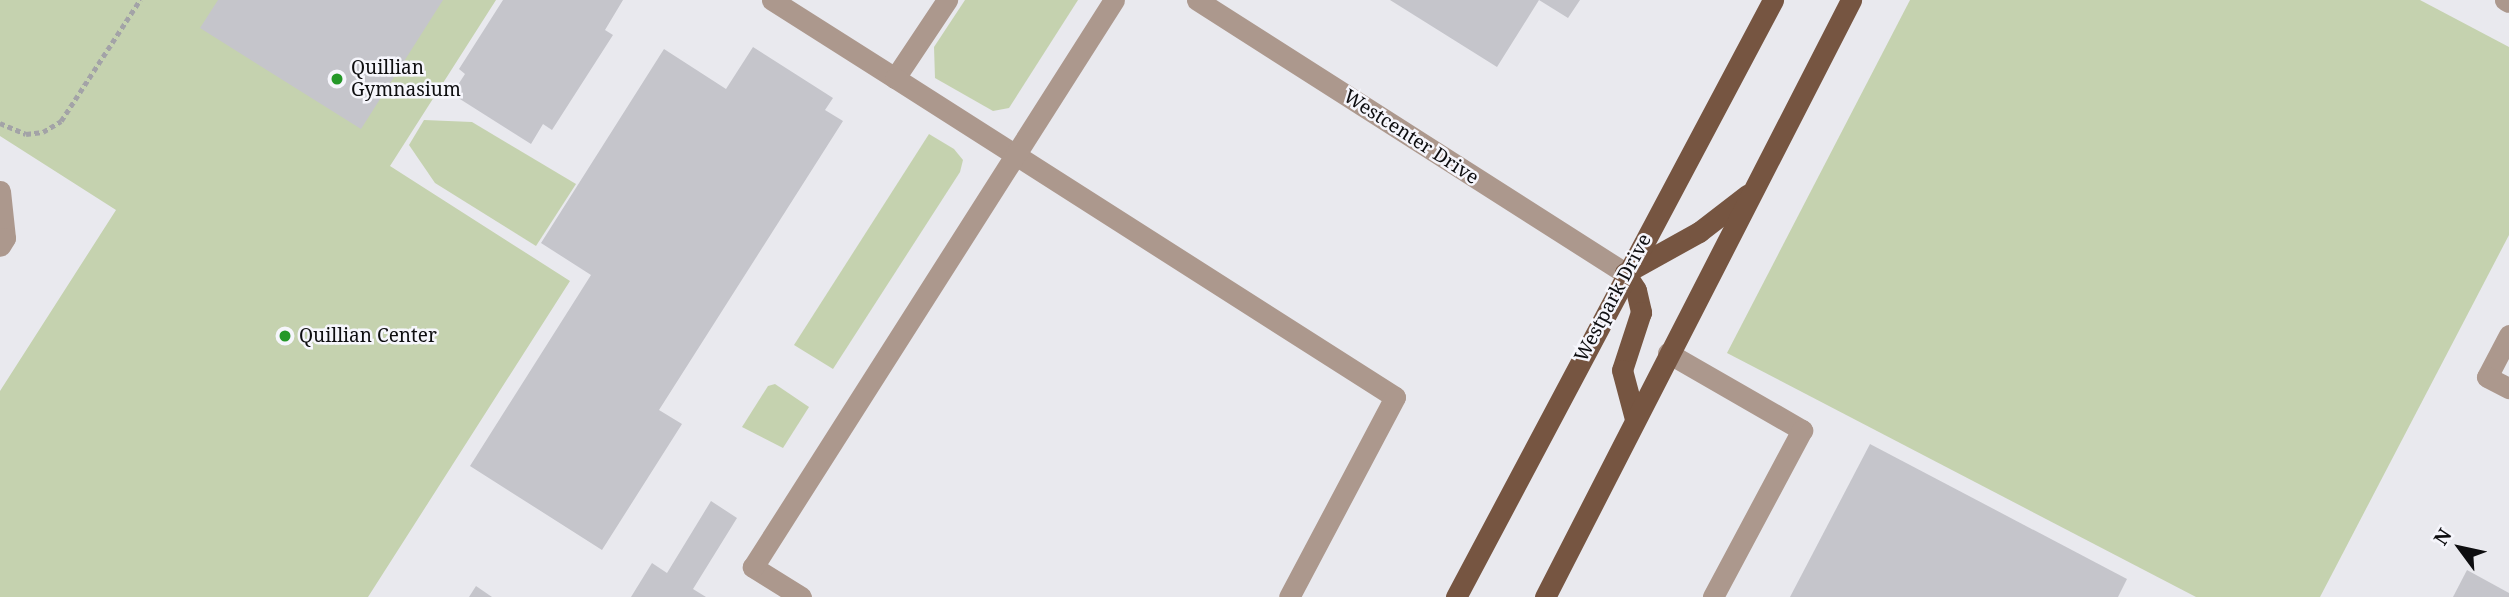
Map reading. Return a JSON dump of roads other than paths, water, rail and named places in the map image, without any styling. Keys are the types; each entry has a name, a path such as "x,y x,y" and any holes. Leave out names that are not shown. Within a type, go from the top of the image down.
{"main road":[{"name":"Westpark Drive","path":"1456,597 1625,273 1773,0"},
{"path":"1545,597 1851,0"},
{"path":"1635,419 1622,370 1641,312 1636,290 1625,273 1699,232 1752,192"}],"street":[{"path":"772,0 1395,397 1289,597"},
{"path":"895,78 947,0"},
{"path":"801,597 753,566 1114,0"},
{"name":"Westcenter Drive","path":"1197,0 1625,273"},
{"path":"0,191 5,238 0,246"},
{"path":"2509,335 2487,377 2509,388"},
{"path":"1668,354 1802,430 1713,597"}],"place":[{"name":"Quillian Gymnasium","path":"337,79"},
{"name":"Quillian Center","path":"285,336"}]}
